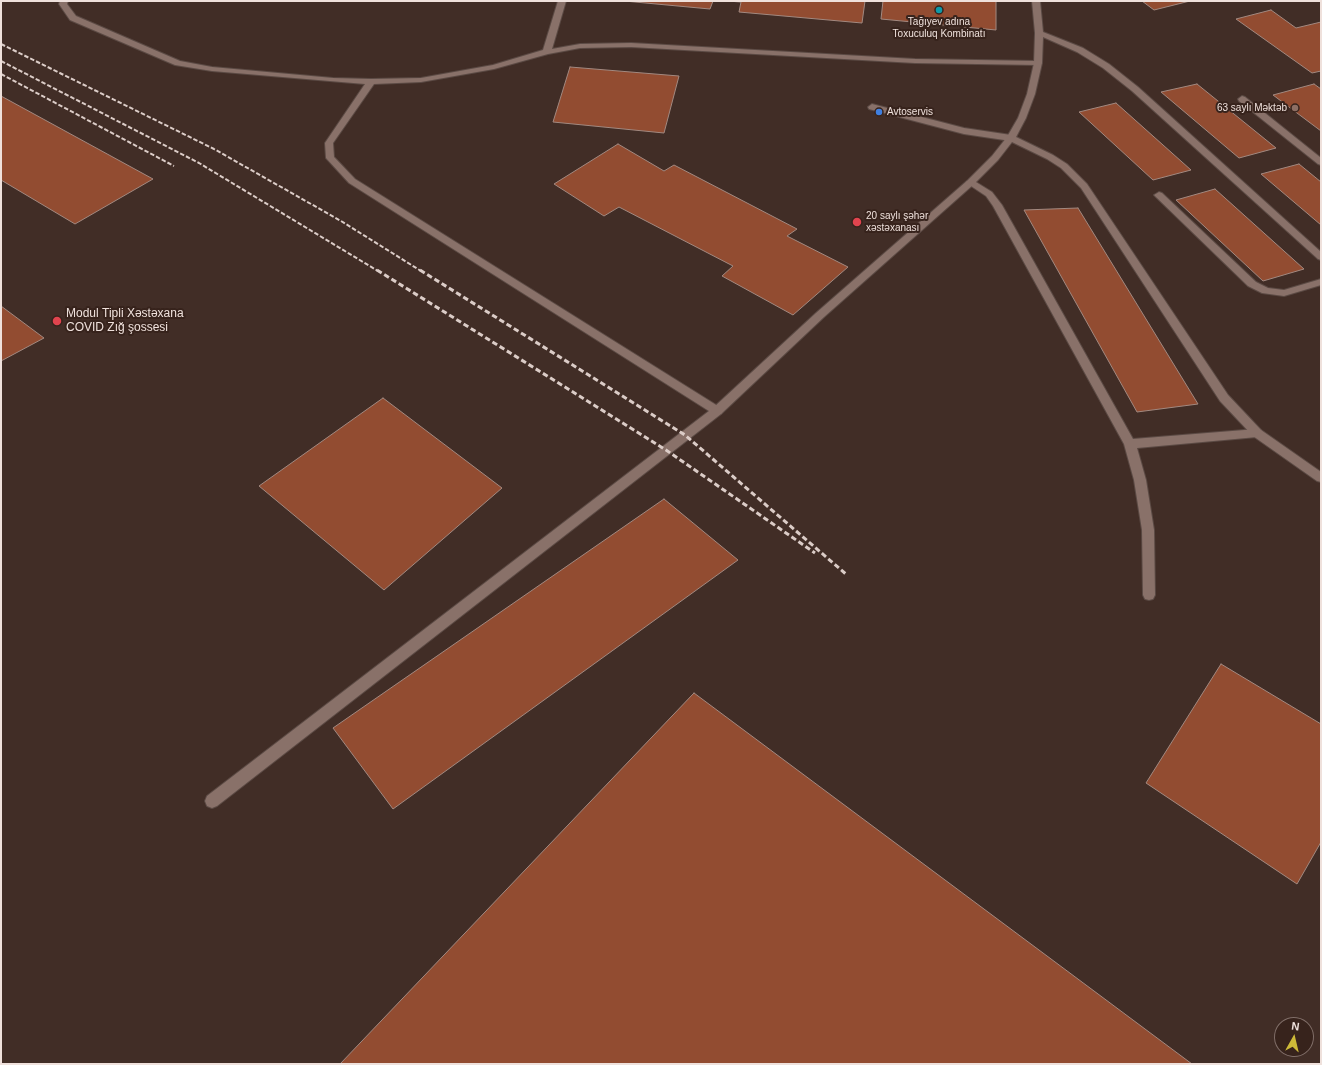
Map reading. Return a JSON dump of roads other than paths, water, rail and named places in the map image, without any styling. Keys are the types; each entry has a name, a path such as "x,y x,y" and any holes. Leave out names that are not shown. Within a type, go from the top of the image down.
{"street":[{"path":"64,1 63,4 73,18 178,63 212,69 371,82 421,80 494,66 547,52 580,46 631,45 915,61 1038,62"},
{"path":"547,52 562,1"},
{"path":"212,801 717,411 820,315 971,182 995,158 1011,138 1022,118 1031,94 1038,62 1039,33 1036,1"},
{"path":"1039,33 1080,50 1106,66 1136,89 1321,257"},
{"path":"371,82 329,143 330,158 352,181 717,411"},
{"path":"1242,99 1321,162"},
{"path":"872,107 964,131 1011,138 1050,157 1064,166 1084,186 1224,398 1257,433 1321,478"},
{"path":"971,182 988,194 997,205 1130,444 1140,480 1148,530 1149,595"},
{"path":"1159,195 1252,284 1266,291 1284,293 1321,282"},
{"path":"1130,444 1257,433"}],"railway":[{"path":"1,44 214,149 341,221 421,271"},
{"path":"1,61 199,163 378,271"},
{"path":"1,74 174,166"},
{"path":"377,270 666,450 815,553"},
{"path":"420,270 685,435 847,575"}],"place":[{"name":"Tağıyev adına Toxuculuq Kombinatı","path":"939,10"},
{"name":"63 saylı Məktəb","path":"1295,108"},
{"name":"Avtoservis","path":"879,112"},
{"name":"20 saylı şəhər xəstəxanası","path":"857,222"},
{"name":"Modul Tipli Xəstəxana COVID Zığ şossesi","path":"57,321"}]}
